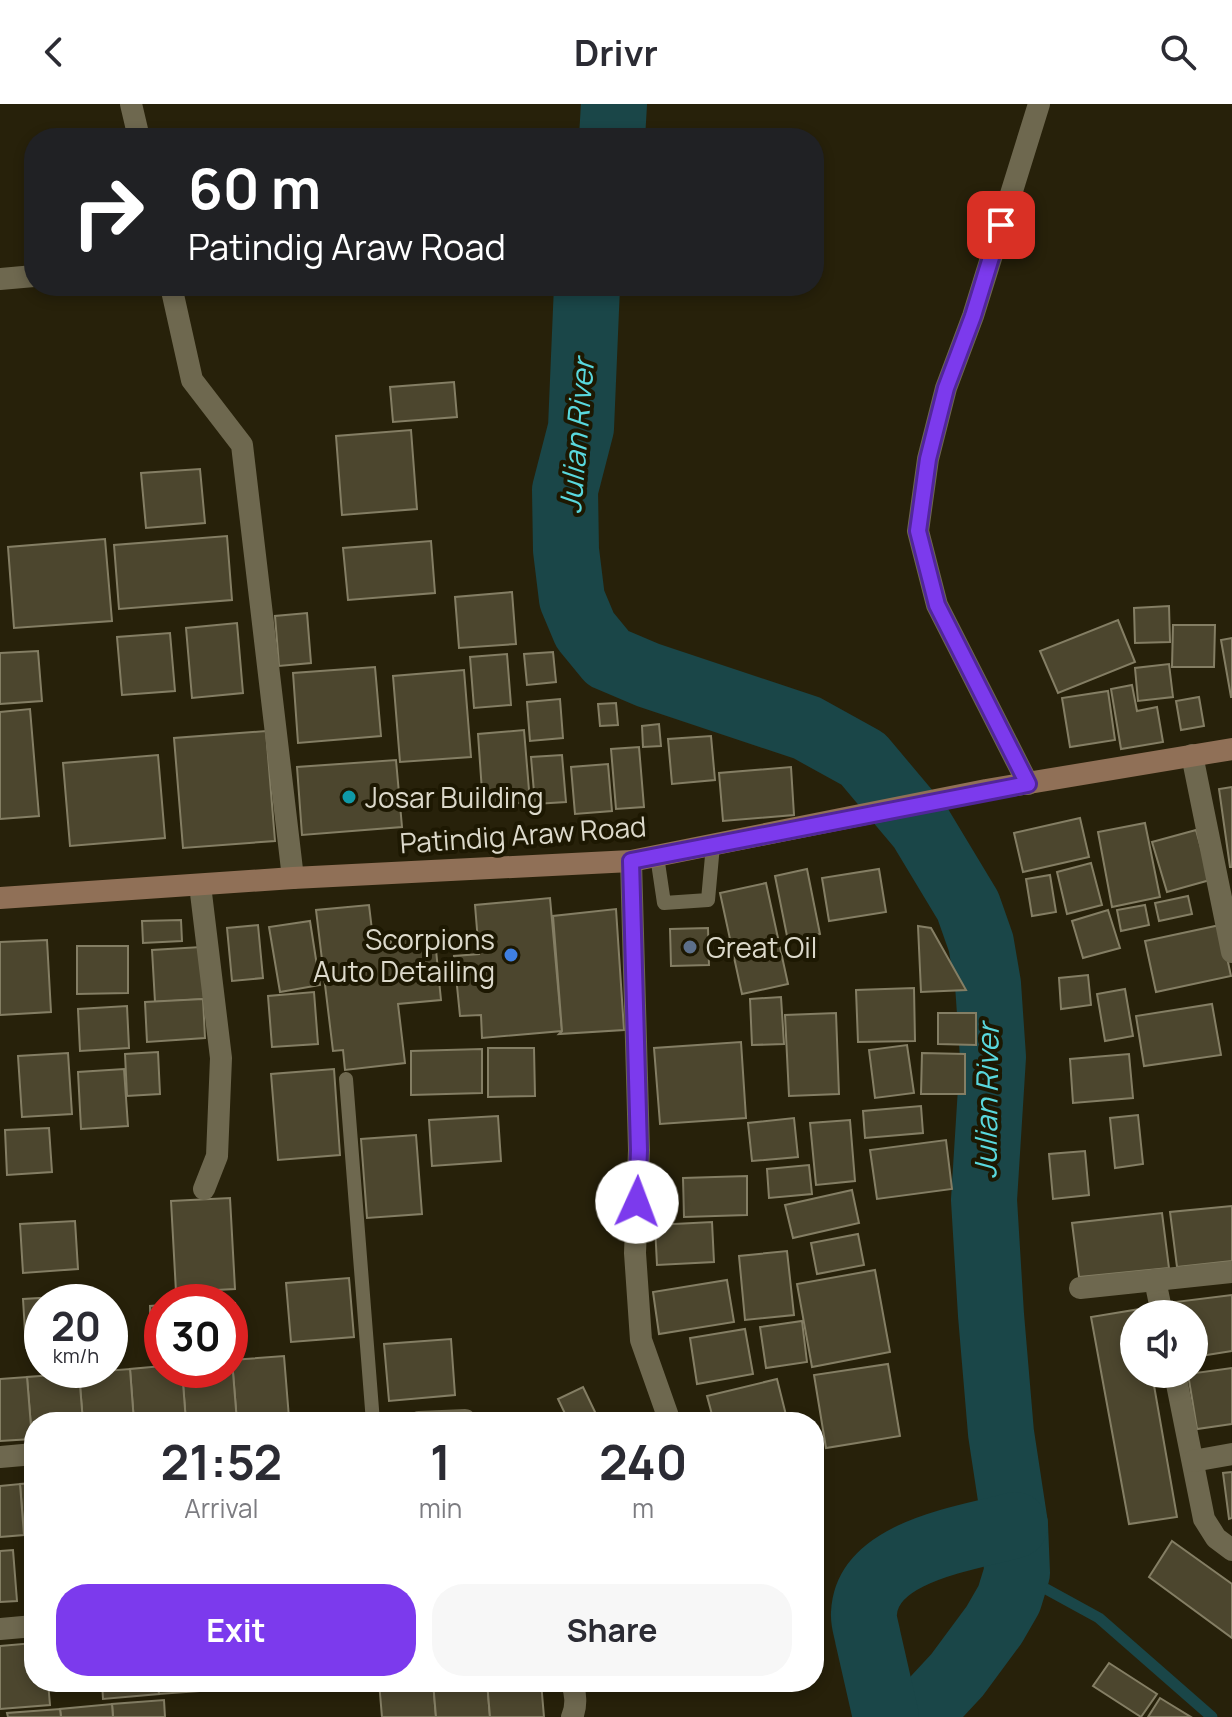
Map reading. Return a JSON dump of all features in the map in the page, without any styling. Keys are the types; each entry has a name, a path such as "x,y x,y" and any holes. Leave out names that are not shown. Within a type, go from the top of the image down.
{"main road":[{"name":"Patindig Araw Road","path":"0,898 293,878 631,861 986,790 1232,749"}],"street":[{"path":"131,104 137,128"},
{"path":"1028,784 937,605 918,531 928,459 946,388 973,316 1039,104"},
{"path":"0,279 24,277"},
{"path":"173,296 192,380 242,445 293,878"},
{"path":"1192,755 1232,952"},
{"path":"631,861 639,1150 635,1253 641,1340 666,1412"},
{"path":"200,885 221,1058 217,1156 204,1189"},
{"path":"1080,1288 1232,1272"},
{"path":"1155,1280 1159,1300"},
{"path":"1178,1388 1204,1519 1216,1538 1232,1550"},
{"path":"1193,1461 1232,1454"},
{"path":"0,1457 24,1455"},
{"path":"0,1629 24,1627"},
{"path":"572,1717 575,1692"}],"lane":[{"path":"657,856 664,903 708,900 713,845"},
{"path":"346,1079 372,1412"}],"building":[{"path":"454,382 457,417 393,422 390,387"},
{"path":"411,430 417,509 342,515 336,436"},
{"path":"200,469 205,523 146,528 141,473"},
{"path":"227,536 232,600 119,609 114,545"},
{"path":"105,539 112,621 14,628 8,547"},
{"path":"431,541 435,593 348,600 343,548"},
{"path":"512,592 516,644 459,648 455,597"},
{"path":"1169,606 1170,642 1135,643 1134,608"},
{"path":"307,613 311,663 279,666 275,616"},
{"path":"1118,620 1135,662 1058,693 1040,651"},
{"path":"237,623 243,693 192,698 186,628"},
{"path":"1173,625 1215,625 1214,667 1172,667"},
{"path":"170,633 175,691 122,695 117,637"},
{"path":"1232,638 1232,697 1231,697 1221,640"},
{"path":"38,651 42,701 0,704 0,653"},
{"path":"553,652 556,682 527,685 524,654"},
{"path":"507,654 511,705 474,708 470,657"},
{"path":"1169,664 1173,697 1138,701 1135,668"},
{"path":"375,667 381,736 298,743 293,673"},
{"path":"464,670 471,757 400,762 393,676"},
{"path":"1132,685 1137,711 1157,707 1163,742 1121,749 1111,689"},
{"path":"1108,691 1115,740 1070,747 1062,698"},
{"path":"1199,697 1204,726 1181,730 1176,701"},
{"path":"560,699 563,738 530,741 527,702"},
{"path":"616,703 618,725 600,726 598,704"},
{"path":"30,709 39,816 0,819 0,712"},
{"path":"659,724 661,746 643,747 642,726"},
{"path":"524,730 530,802 483,806 478,734"},
{"path":"266,731 275,841 183,848 174,738"},
{"path":"711,736 715,780 672,784 668,739"},
{"path":"639,747 644,807 616,809 611,749"},
{"path":"158,755 165,838 70,846 63,763"},
{"path":"562,755 566,802 535,804 531,757"},
{"name":"Josar Building","path":"396,760 402,827 302,835 297,767"},
{"path":"608,764 612,811 575,814 571,767"},
{"path":"791,767 794,815 723,821 719,773"},
{"path":"1232,787 1232,867 1230,867 1219,789"},
{"path":"1080,818 1089,857 1023,872 1014,833"},
{"path":"1145,823 1160,897 1112,907 1098,832"},
{"path":"1196,830 1210,880 1167,892 1152,842"},
{"path":"1091,863 1102,905 1067,914 1057,872"},
{"path":"807,869 820,934 788,941 775,876"},
{"path":"879,869 886,912 829,921 822,878"},
{"path":"1050,875 1056,912 1032,916 1026,879"},
{"path":"766,883 788,984 742,994 720,893"},
{"path":"1188,896 1192,914 1159,921 1155,903"},
{"path":"550,898 562,1031 482,1038 481,1015 460,1016 454,956 479,954 475,905"},
{"path":"369,905 374,947 390,945 393,935 417,933 418,945 436,950 441,1000 398,1004 405,1063 345,1070 343,1050 333,1051 316,910"},
{"path":"1145,905 1149,925 1121,931 1117,910"},
{"path":"616,909 624,1030 559,1034 562,1031 553,916"},
{"path":"1108,910 1120,948 1083,958 1072,921"},
{"path":"181,920 182,941 143,943 142,921"},
{"path":"310,921 320,985 280,992 269,927"},
{"path":"258,925 263,978 232,981 227,928"},
{"path":"1220,925 1231,976 1156,992 1145,941"},
{"path":"918,926 931,928 966,990 921,992"},
{"name":"Great Oil","path":"708,928 709,965 671,966 670,929"},
{"path":"47,940 51,1012 0,1015 0,942"},
{"path":"77,946 128,946 128,993 77,994"},
{"path":"201,947 204,999 155,1002 152,950"},
{"path":"1088,975 1091,1005 1061,1009 1059,978"},
{"path":"914,988 915,1041 858,1042 856,990"},
{"path":"1125,989 1133,1036 1105,1041 1097,994"},
{"path":"314,992 318,1044 272,1047 268,996"},
{"path":"781,997 784,1044 752,1045 750,999"},
{"path":"203,999 205,1038 147,1042 145,1002"},
{"path":"1212,1004 1221,1055 1144,1066 1136,1016"},
{"path":"127,1006 129,1048 80,1051 78,1009"},
{"path":"836,1013 839,1094 789,1096 785,1015"},
{"path":"938,1013 976,1013 976,1045 938,1044"},
{"path":"741,1042 746,1118 660,1124 654,1048"},
{"path":"907,1045 914,1093 875,1098 869,1050"},
{"path":"488,1048 534,1048 535,1096 488,1097"},
{"path":"482,1049 482,1093 411,1095 411,1051"},
{"path":"158,1052 160,1094 127,1096 125,1054"},
{"path":"68,1053 72,1114 22,1117 18,1056"},
{"path":"922,1053 965,1054 965,1094 921,1094"},
{"path":"1129,1054 1133,1098 1073,1103 1070,1059"},
{"path":"124,1069 128,1126 81,1129 78,1072"},
{"path":"334,1069 340,1155 278,1160 271,1074"},
{"path":"921,1106 923,1133 865,1138 863,1111"},
{"path":"1138,1115 1143,1164 1115,1168 1110,1118"},
{"path":"498,1116 501,1161 432,1166 429,1120"},
{"path":"794,1118 798,1157 752,1161 748,1123"},
{"path":"850,1120 855,1181 816,1185 810,1123"},
{"path":"49,1128 52,1172 7,1175 5,1130"},
{"path":"416,1135 422,1214 367,1218 361,1139"},
{"path":"946,1140 952,1189 877,1199 870,1150"},
{"path":"1085,1151 1089,1195 1053,1199 1049,1154"},
{"path":"809,1165 812,1194 769,1198 767,1169"},
{"path":"747,1176 747,1215 684,1217 683,1178"},
{"path":"852,1190 859,1223 793,1238 785,1205"},
{"path":"230,1198 235,1284 176,1284 171,1201"},
{"path":"1232,1206 1232,1261 1177,1267 1170,1212"},
{"path":"1162,1213 1169,1268 1079,1277 1072,1223"},
{"path":"75,1221 78,1269 23,1273 20,1224"},
{"path":"712,1222 714,1262 657,1265 655,1225"},
{"path":"858,1234 864,1265 817,1274 811,1243"},
{"path":"787,1251 794,1315 745,1320 739,1256"},
{"path":"875,1270 890,1352 812,1367 797,1284"},
{"path":"349,1278 354,1337 291,1342 286,1283"},
{"path":"727,1280 734,1322 659,1334 653,1292"},
{"path":"1232,1295 1232,1351 1208,1355 1208,1300 1191,1300"},
{"path":"1120,1312 1120,1388 1154,1388 1177,1517 1129,1524 1091,1317"},
{"path":"802,1321 807,1362 766,1368 760,1327"},
{"path":"745,1329 753,1374 697,1384 690,1338"},
{"path":"451,1339 455,1395 389,1401 384,1344"},
{"path":"284,1356 289,1412 236,1412 234,1388 248,1388 248,1359"},
{"path":"888,1364 900,1436 826,1448 824,1412 820,1412 814,1375"},
{"path":"144,1368 144,1388 183,1388 185,1412 133,1412 130,1369"},
{"path":"1232,1368 1232,1424 1197,1429 1190,1388 1208,1388 1208,1371"},
{"path":"130,1369 133,1412 82,1412 80,1388 128,1388"},
{"path":"24,1377 30,1412 24,1412 24,1440 0,1441 0,1379"},
{"path":"777,1379 785,1412 711,1412 707,1396"},
{"path":"583,1387 595,1412 564,1412 558,1399"},
{"path":"28,1388 80,1388 82,1412 30,1412"},
{"path":"183,1388 234,1388 236,1412 185,1412"},
{"path":"1232,1472 1232,1518 1229,1519 1223,1473"},
{"path":"20,1484 24,1484 24,1535"},
{"path":"20,1484 24,1535 0,1537 0,1486"},
{"path":"1172,1541 1232,1584 1232,1638 1149,1577"},
{"path":"13,1550 17,1601 0,1602 0,1551"},
{"path":"24,1644 24,1692 49,1692 50,1705 0,1709 0,1646"},
{"path":"1109,1663 1157,1694 1141,1717 1093,1686"},
{"path":"103,1692 159,1692 159,1694 103,1699"},
{"path":"380,1692 434,1692 436,1717 382,1717"},
{"path":"434,1692 488,1692 490,1717 436,1717"},
{"path":"488,1692 542,1692 544,1717 490,1717"},
{"path":"1160,1698 1191,1717 1148,1717"},
{"path":"164,1700 165,1717 113,1717 112,1704"},
{"path":"112,1704 113,1717 61,1717 60,1709"},
{"path":"60,1709 61,1717 8,1717 7,1713"}],"waterway":[{"name":"Julian River","path":"613,128 614,104"},
{"name":"Julian River","path":"587,296 581,428 565,490 566,550 572,599 585,630 608,658 648,675 807,728 863,759 921,828 968,906 981,943 988,984 993,1057 984,1200 1001,1433 1015,1525 1017,1573 1009,1599 994,1625 957,1675 931,1703 910,1717"},
{"path":"886,1717 864,1619 870,1592 883,1574 924,1550 1015,1525"},
{"path":"1017,1573 1099,1618 1212,1717"}],"place":[{"name":"Josar Building","path":"349,797"},
{"name":"Great Oil","path":"690,947"},
{"name":"Scorpions Auto Detailing","path":"511,955"}],"route":[{"path":"637,1202 639,1150 631,861 1028,784 937,605 918,531 928,459 946,388 973,316 1001,225"}]}
